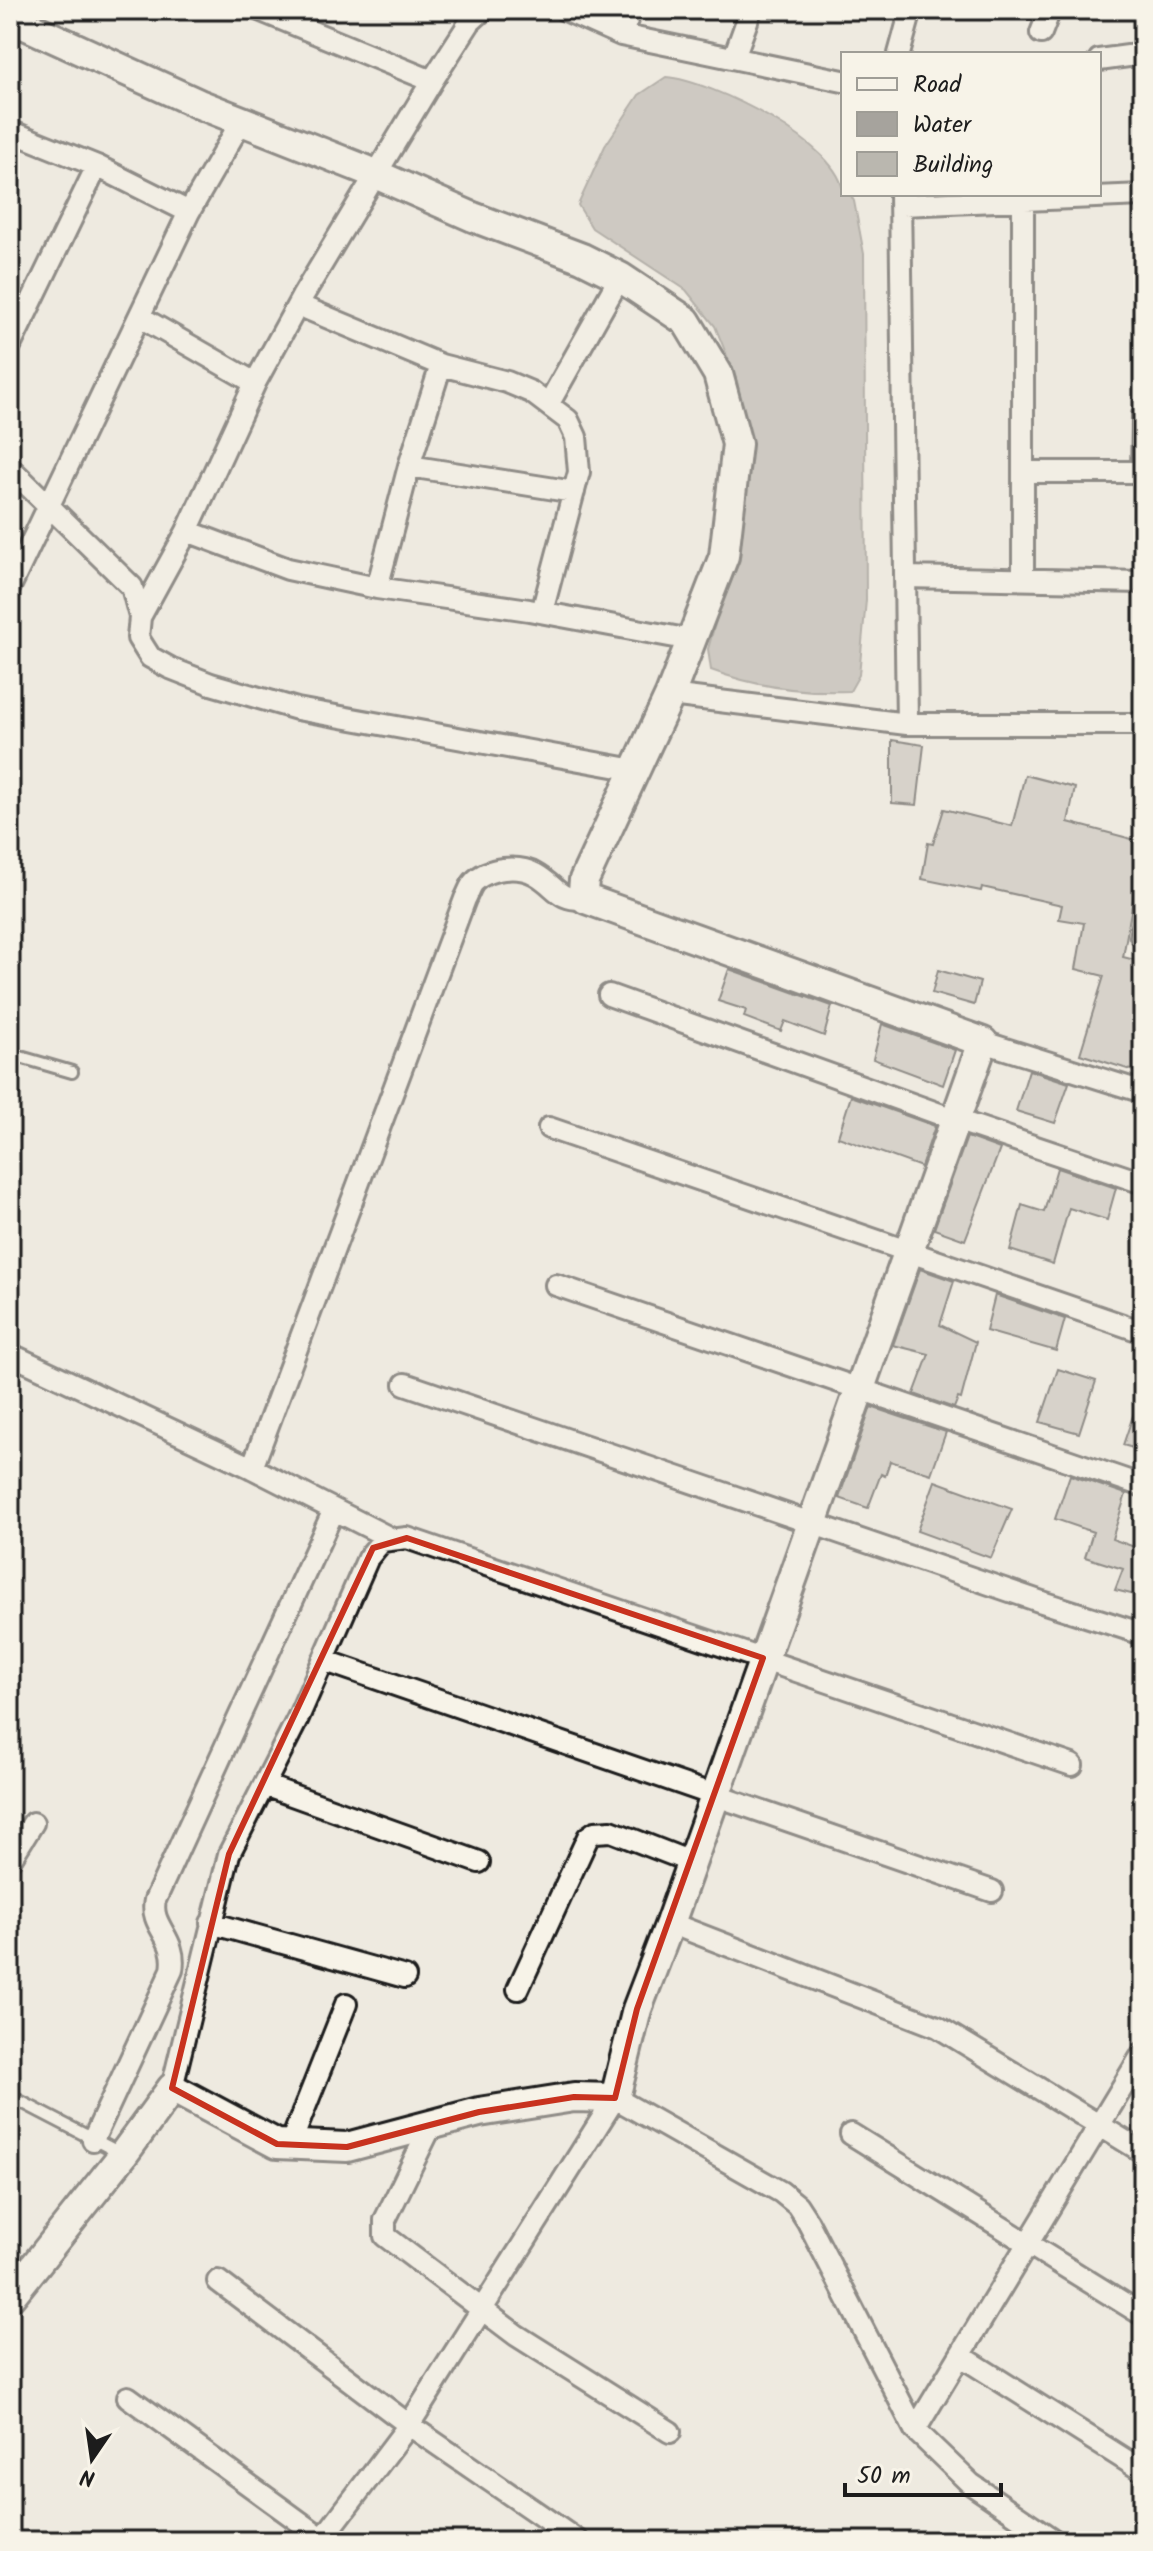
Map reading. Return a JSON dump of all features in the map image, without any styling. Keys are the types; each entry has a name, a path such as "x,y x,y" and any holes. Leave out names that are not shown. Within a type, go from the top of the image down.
{"street":[{"path":"140,617 187,531 255,383 298,305 432,81 470,22 483,10"},
{"path":"565,10 621,35 841,81"},
{"path":"621,35 631,10"},
{"path":"734,57 751,10"},
{"path":"900,52 911,10"},
{"path":"1041,33 1050,10"},
{"path":"273,13 432,81"},
{"path":"10,18 199,104 473,217 582,258 620,277 686,321 718,374 737,444 724,556 670,695 584,880 586,899"},
{"path":"1101,60 1143,54"},
{"path":"10,587 189,212 242,120"},
{"path":"10,131 97,166 189,212"},
{"path":"10,346 97,166"},
{"path":"907,724 901,200 1023,200 1143,195"},
{"path":"1023,200 1023,578"},
{"path":"549,403 620,277"},
{"path":"298,305 441,365 507,382 531,392 568,420 576,437 579,472 542,612"},
{"path":"140,317 255,383"},
{"path":"377,588 409,466 441,365"},
{"path":"1023,472 1143,472 1143,415"},
{"path":"409,466 574,492"},
{"path":"10,468 132,587 140,617 138,638 150,657 170,668 211,684 297,709 635,770"},
{"path":"187,531 288,569 377,588 542,612 691,640"},
{"path":"905,577 1143,582"},
{"path":"670,695 907,724 1143,724"},
{"path":"252,1468 465,899 474,882 503,868 534,873 559,895 586,899 983,1042 1143,1092"},
{"path":"609,995 956,1120 1143,1183"},
{"path":"128,2397 323,2540 409,2425 615,2098 637,2009 983,1042"},
{"path":"549,1128 1143,1332"},
{"path":"556,1285 1143,1486"},
{"path":"10,1354 252,1468 392,1539"},
{"path":"405,1384 1143,1634"},
{"path":"93,2140 172,1970 173,1948 156,1920 153,1910 155,1900 334,1510"},
{"path":"10,2297 172,2088 229,1854 298,1718 373,1548 382,1541 407,1538 1072,1765"},
{"path":"323,1660 992,1891"},
{"path":"264,1785 479,1862"},
{"path":"10,1860 33,1823"},
{"path":"518,1989 588,1837 595,1832 611,1831 691,1862"},
{"path":"211,1923 405,1977"},
{"path":"670,1923 938,2027 1143,2152"},
{"path":"290,2145 346,2004"},
{"path":"915,2430 1143,2053"},
{"path":"172,2088 277,2144 347,2147 479,2112 574,2097 615,2098 781,2192 797,2205 828,2258 915,2430 971,2484 1055,2541"},
{"path":"431,2126 385,2220 385,2236 516,2335 670,2432"},
{"path":"851,2134 1143,2315"},
{"path":"218,2281 409,2425 578,2541"},
{"path":"961,2356 1143,2471"}],"lane":[{"path":"1136,937 1143,902"},
{"path":"10,1054 72,1072"},
{"path":"10,2096 123,2155"}],"highlighted area":[{"path":"407,1538 763,1658 637,2009 615,2098 574,2097 479,2112 347,2147 277,2144 172,2088 229,1854 373,1548"}],"water":[{"path":"666,77 686,81 741,102 799,136 822,155 837,175 841,196 851,196 854,201 864,254 866,600 859,675 850,691 779,688 711,670 708,649 719,610 740,560 747,441 737,381 715,326 686,290 592,228 578,205 605,146 639,95"}],"building":[{"path":"892,740 924,745 917,805 892,803"},
{"path":"1025,775 1075,788 1068,822 1143,842 1123,957 1143,962 1143,1074 1080,1054 1104,976 1076,969 1084,923 1059,919 1062,905 982,887 981,891 922,879 928,843 933,844 944,809 1012,826"},
{"path":"729,969 832,1006 824,1036 785,1021 781,1031 744,1017 746,1010 718,1001"},
{"path":"938,970 980,982 974,1005 932,993"},
{"path":"882,1024 955,1050 943,1085 873,1059"},
{"path":"1029,1070 1069,1083 1055,1123 1016,1111"},
{"path":"851,1096 935,1126 921,1167 838,1137"},
{"path":"967,1137 1000,1149 965,1240 934,1229"},
{"path":"1057,1168 1116,1188 1107,1220 1069,1208 1053,1264 1010,1250 1022,1205 1044,1212"},
{"path":"920,1269 954,1281 940,1325 976,1342 961,1399 958,1398 954,1408 914,1394 929,1354 893,1345"},
{"path":"995,1295 1065,1319 1056,1351 986,1331"},
{"path":"1058,1369 1096,1381 1079,1433 1040,1422"},
{"path":"1140,1395 1143,1395 1143,1451 1123,1445"},
{"path":"871,1407 946,1432 931,1474 890,1461 885,1476 881,1474 868,1508 839,1498"},
{"path":"1070,1475 1126,1494 1112,1539 1143,1550 1143,1597 1115,1590 1123,1569 1085,1557 1093,1532 1055,1519"},
{"path":"935,1481 1012,1509 991,1558 917,1531"}]}
